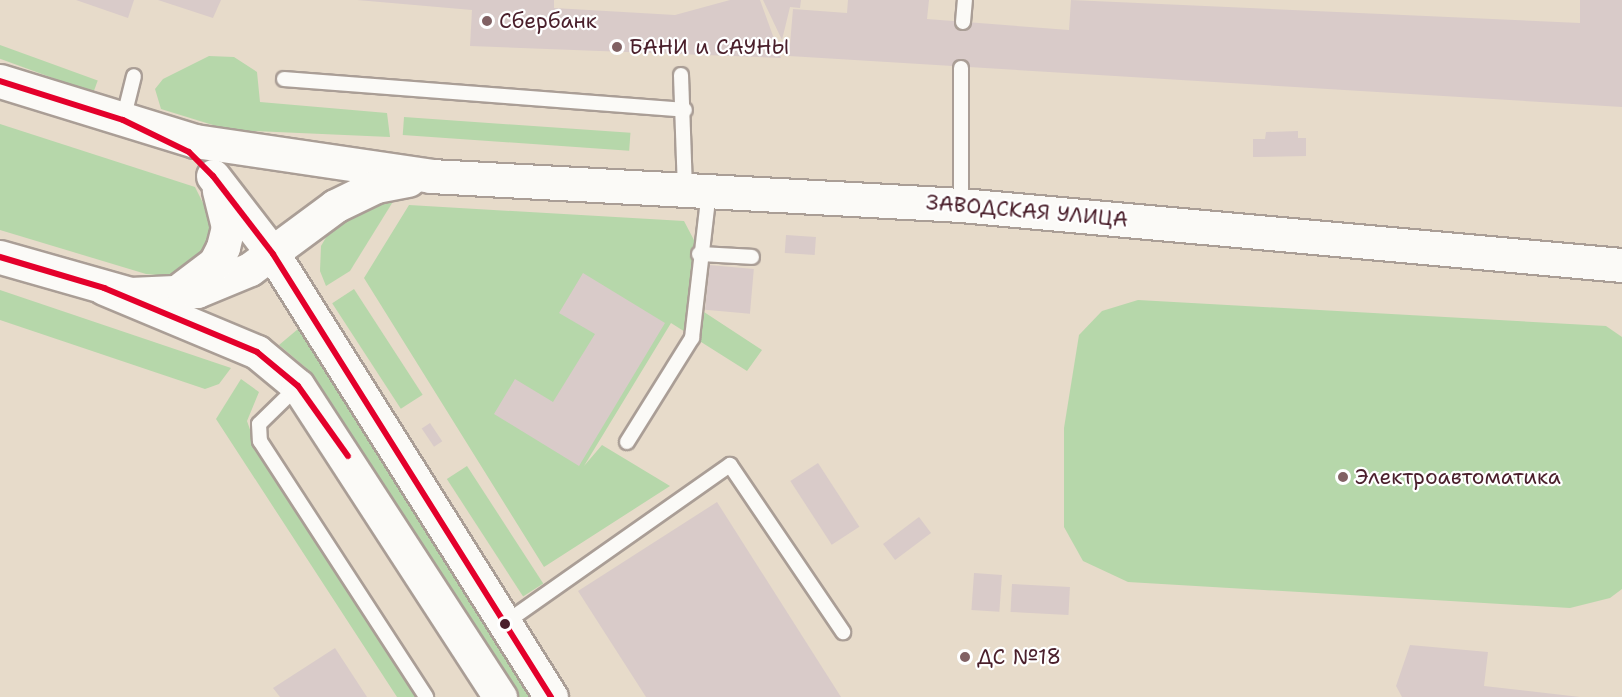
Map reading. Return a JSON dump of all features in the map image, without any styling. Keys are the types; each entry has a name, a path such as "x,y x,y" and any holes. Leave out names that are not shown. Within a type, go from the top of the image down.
{"main road":[{"path":"0,81 195,141 431,176"},
{"path":"123,120 189,152 213,176 273,255 551,697"},
{"path":"174,292 214,263 223,247 226,203 213,176"},
{"name":"ЗАВОДСКАЯ УЛИЦА","path":"431,176 697,188 961,205 1622,265"},
{"path":"104,288 174,292 219,285 273,255 335,206 376,186 431,176"},
{"path":"308,310 300,269 302,254 316,226 335,206"},
{"path":"0,257 104,288 257,352 298,386 500,697"}],"lane":[{"path":"963,22 965,0"},
{"path":"961,68 961,205"},
{"path":"627,442 692,338 699,254 697,188 681,75"},
{"path":"123,120 134,76"},
{"path":"284,79 685,111"},
{"path":"699,254 752,257"},
{"path":"298,386 259,424 260,441 426,697"},
{"path":"505,623 730,465 843,632"}],"green space":[{"path":"0,45 98,81 93,93 0,59"},
{"path":"209,56 234,57 257,72 260,102 387,113 390,137 229,130 161,109 155,89 163,79"},
{"path":"404,117 630,133 629,151 403,135"},
{"path":"0,124 195,187 212,221 201,258 168,276 146,274 0,230"},
{"path":"394,200 350,271 326,286 320,271 321,246 335,222 358,209"},
{"path":"409,205 684,221 707,265 704,312 762,350 747,371 671,323 584,466 602,445 670,486 544,567 364,278"},
{"path":"354,289 423,395 401,409 332,303"},
{"path":"0,290 231,368 219,384 205,389 0,320"},
{"name":"Электроавтоматика","path":"1138,300 1606,326 1622,337 1622,589 1610,598 1570,608 1128,582 1083,561 1064,527 1064,428 1079,335 1102,311"},
{"path":"298,329 533,697 514,697 305,367 279,345"},
{"path":"241,379 259,392 247,421 255,444 419,697 397,697 216,419"},
{"path":"467,466 543,583 523,596 447,479"}],"building":[{"path":"76,0 134,0 128,18"},
{"path":"158,0 221,0 213,18"},
{"path":"357,0 554,0 554,8 675,15 730,0 760,0 781,58 470,46 472,10"},
{"path":"763,0 801,0 800,8 790,7 782,40"},
{"path":"848,0 929,0 927,19 1069,30 1071,0 1580,23 1580,0 1622,0 1622,107 789,56 793,9 847,13"},
{"path":"1298,131 1298,138 1306,138 1306,156 1253,157 1253,139 1265,139 1266,132"},
{"path":"786,235 816,237 815,255 785,253"},
{"path":"709,265 754,269 750,314 705,310"},
{"path":"583,273 665,323 579,466 494,414 515,379 553,402 595,334 559,313"},
{"path":"430,423 442,441 434,447 422,429"},
{"path":"818,463 859,527 832,545 790,481"},
{"path":"717,502 841,697 646,697 578,591"},
{"path":"919,517 931,533 895,560 883,544"},
{"path":"974,573 1002,575 999,612 971,610"},
{"path":"1012,584 1070,587 1068,615 1011,612"},
{"path":"1410,645 1488,652 1484,686 1580,697 1402,697 1396,686"},
{"path":"335,648 367,697 280,697 273,688"}],"transit line":[{"path":"0,81 123,120 189,152 213,176 273,254 551,697"},
{"path":"0,257 104,288 257,352 298,386 348,456"}],"place":[{"name":"Сбербанк","path":"487,21"},
{"name":"БАНИ и САУНЫ","path":"617,47"},
{"name":"Электроавтоматика","path":"1343,477"},
{"name":"ДС №18","path":"965,657"}]}
